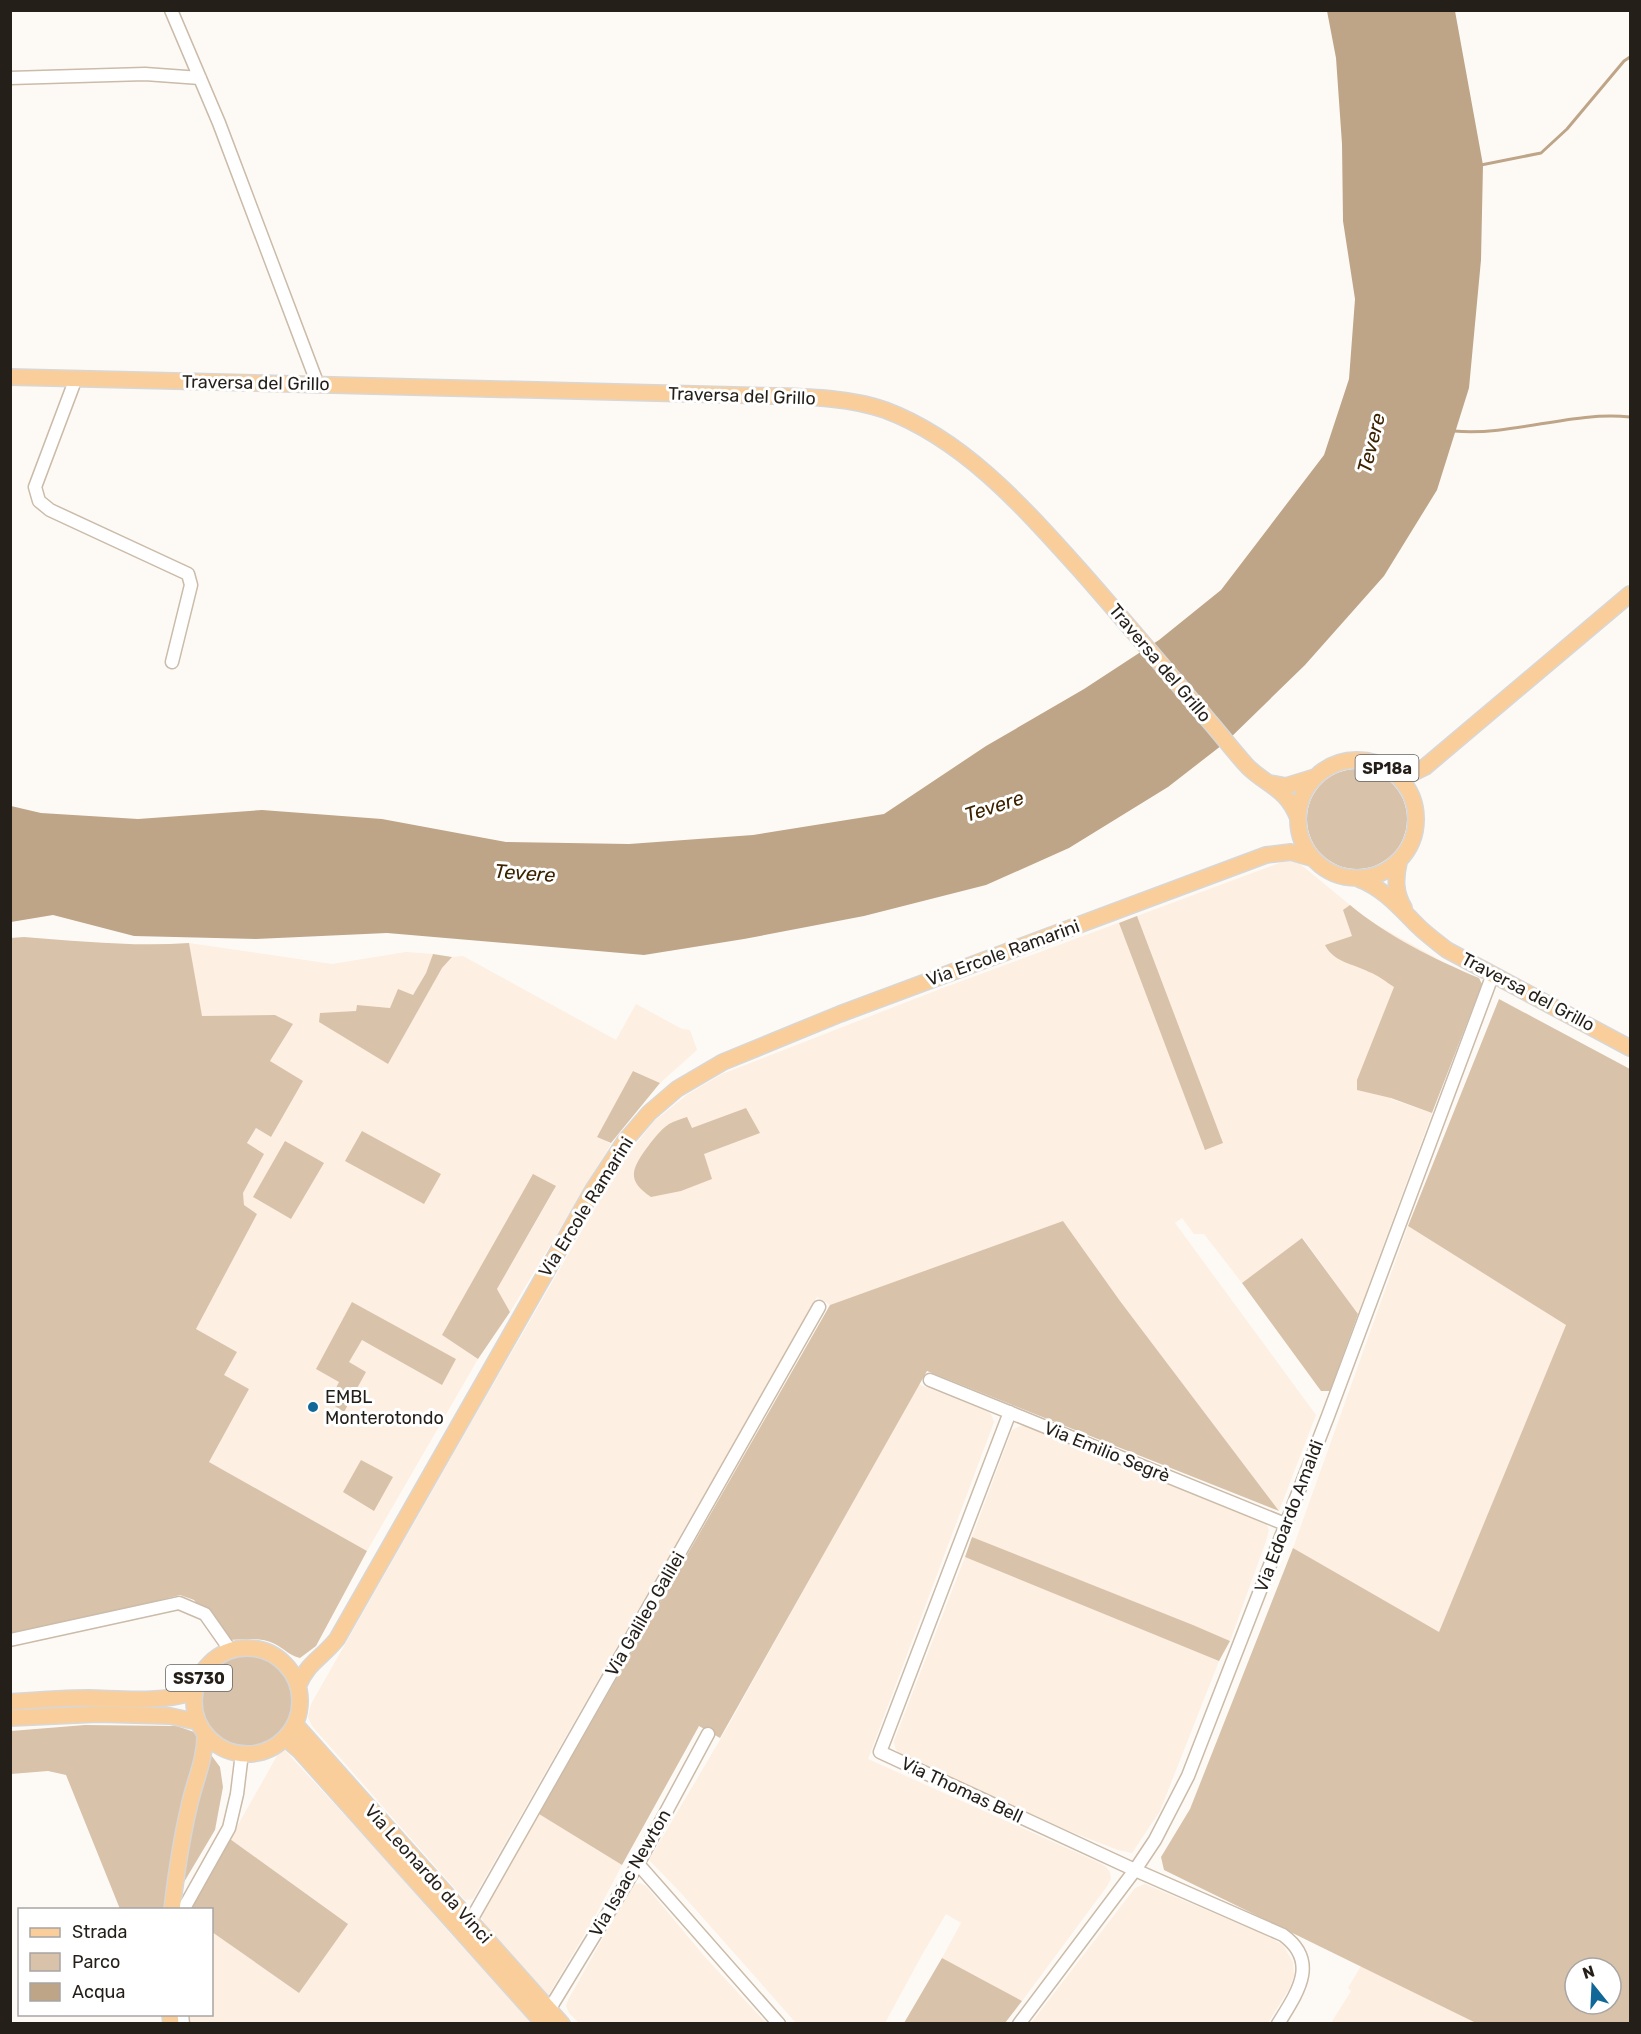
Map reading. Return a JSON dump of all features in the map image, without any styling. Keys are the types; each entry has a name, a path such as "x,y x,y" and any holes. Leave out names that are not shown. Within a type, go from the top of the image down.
{"main road":[{"name":"Traversa del Grillo","path":"10,377 783,396 842,401 878,408 905,419 936,436 987,474 1025,508 1122,618 1239,757 1255,773 1288,798 1298,820 1301,841 1311,858 1326,871 1345,878 1359,879 1384,873 1399,862"},
{"path":"1398,776 1415,773 1425,767 1630,594"},
{"name":"SP18a","path":"1315,777 1329,766 1347,761 1365,760 1383,765 1398,776 1412,797 1417,821 1414,838 1399,862"},
{"path":"1270,783 1286,786 1315,777"},
{"path":"1298,820 1298,809 1304,792 1315,777"},
{"name":"Via Ercole Ramarini","path":"1266,855 1284,842 1298,820"},
{"name":"Via Ercole Ramarini","path":"298,1686 312,1662 328,1650 337,1639 593,1190 625,1141 664,1099 692,1079 723,1062 840,1014 1266,855 1291,852 1311,858"},
{"path":"1399,862 1395,880 1396,889 1401,904 1409,916"},
{"name":"Traversa del Grillo","path":"1359,879 1386,895 1431,938 1447,950 1630,1048"},
{"name":"Traversa del Grillo","path":"1613,1038 1630,1041"},
{"name":"SS730","path":"284,1663 272,1654 244,1648 218,1657 207,1666 199,1678 195,1692 194,1707 201,1728 214,1743 226,1750 242,1754 272,1748 285,1738 295,1724 299,1712 298,1686"},
{"path":"284,1663 300,1665 312,1662"},
{"path":"284,1663 298,1686"},
{"name":"SS730","path":"10,1702 84,1698 159,1700 195,1692"},
{"name":"SS730","path":"10,1718 106,1714 179,1717 201,1728"},
{"name":"Via Leonardo da Vinci","path":"295,1724 471,1920 547,2017"},
{"path":"172,1908 178,1860 189,1807 204,1756 201,1728"},
{"name":"Via Leonardo da Vinci","path":"285,1738 300,1751 547,2017 562,2024"},
{"path":"197,1778 210,1759 226,1750"}],"street":[{"path":"171,10 200,78 318,385"},
{"path":"10,78 145,74 200,78"},
{"path":"76,378 35,487 39,501 50,510 188,574 191,585 171,662"},
{"name":"Via Edoardo Amaldi","path":"1019,2024 1136,1870 1155,1840 1188,1776 1336,1396 1493,974"},
{"name":"Via Galileo Galilei","path":"471,1920 819,1307"},
{"name":"Via Emilio Segrè","path":"930,1380 1285,1524"},
{"name":"Via Thomas Bell","path":"1010,1412 880,1752 1136,1870 1269,1927 1293,1943 1303,1960 1302,1976 1295,1996 1278,2024"},
{"path":"10,1640 179,1603 205,1614 231,1651"},
{"name":"Via Isaac Newton","path":"547,2017 638,1864 708,1734"},
{"path":"184,1908 229,1828 236,1803 242,1754"},
{"path":"638,1864 779,2024"}],"shaded area":[{"path":"1293,858 1368,920 1447,964 1391,1099 1432,1113 1358,1314 1303,1238 1242,1283 1204,1234 1194,1234 1182,1218 1175,1223 1316,1415 1279,1511 1120,1301 1063,1221 830,1305 817,1297 473,1899 465,1900 312,1726 308,1717 311,1704 620,1165 653,1122 688,1094 722,1074 935,991"},
{"path":"189,943 332,964 406,952 433,954 426,973 413,995 391,1008 357,1005 356,1011 388,1064 442,968 452,957 463,956 616,1040 636,1004 682,1029 690,1030 697,1050 660,1083 634,1071 598,1137 611,1144 510,1312 497,1289 556,1187 442,1335 478,1359 367,1551 209,1462 249,1389 223,1375 236,1351 196,1329 257,1214 244,1205 243,1193 264,1154 247,1144 256,1128 271,1137 282,1116 270,1061 293,1024 275,1015 200,1016"},
{"path":"1408,1226 1566,1325 1439,1633 1293,1548"},
{"path":"918,1384 987,1411 994,1422 868,1759 1100,1863 1110,1872 1111,1878 1022,2001 942,1958 961,1923 946,1914 885,2023 796,2023 649,1860 727,1728"},
{"path":"1020,1426 1029,1426 1266,1523 1269,1530 1266,1541 1230,1641 972,1537 1012,1430"},
{"path":"965,1557 1219,1661 1160,1811 1132,1853 1069,1831 900,1755 895,1748 894,1741"},
{"path":"282,1747 533,2023 188,2024 187,2016 213,2016 213,1933 299,1993 347,1923 230,1839"},
{"path":"539,1814 622,1865 592,1922 548,1996 490,1932 481,1917"},
{"path":"640,1883 646,1886 705,1957 766,2023 579,2023 569,2013 566,2006 568,2000 627,1895 634,1885"},
{"path":"1145,1884 1265,1935 1283,1945 1293,1962 1294,1976 1289,1989 1268,2023 1031,2023 1135,1888"},
{"path":"1361,1966 1476,2023 1331,2023 1351,1991 1348,1988"}],"green space":[{"path":"1357,769 1376,773 1392,784 1403,800 1407,819 1403,838 1392,854 1376,865 1357,869 1338,865 1322,854 1311,838 1307,819 1311,800 1322,784 1338,773"},
{"path":"1350,905 1395,937 1479,978 1482,984 1432,1113 1391,1098 1357,1090 1357,1080 1394,987 1376,975 1338,959 1325,945 1352,936 1343,910"},
{"path":"1137,916 1223,1143 1205,1150 1119,923"},
{"path":"10,938 127,944 189,943 202,1016 275,1015 293,1024 270,1061 303,1081 271,1137 256,1128 247,1143 264,1154 243,1193 244,1205 257,1214 196,1329 237,1352 224,1375 249,1389 209,1462 367,1551 316,1646 300,1658 263,1640 227,1640 194,1600 180,1595 11,1638"},
{"path":"433,954 452,957 442,968 388,1064 319,1022 320,1013 356,1011 357,1005 390,1008 398,989 413,995 426,973"},
{"path":"1499,999 1630,1069 1630,2023 1476,2023 1164,1870 1161,1857 1190,1809 1293,1548 1439,1632 1566,1325 1408,1226"},
{"path":"633,1071 660,1083 611,1143 597,1137"},
{"path":"746,1108 760,1133 704,1154 712,1179 681,1191 651,1197 638,1186 634,1175 637,1163 662,1129 687,1117 692,1128"},
{"path":"362,1131 441,1174 424,1204 345,1161"},
{"path":"285,1141 324,1163 291,1219 253,1197"},
{"path":"533,1174 556,1186 497,1289 510,1312 478,1359 442,1335"},
{"path":"1063,1221 1120,1301 1279,1511 927,1371 720,1738 699,1726 622,1865 539,1814 830,1305"},
{"path":"1302,1238 1358,1314 1330,1391 1321,1391 1242,1283"},
{"path":"352,1302 456,1359 442,1385 362,1340 349,1362 366,1372 344,1412 329,1402 339,1382 316,1369"},
{"path":"361,1460 393,1477 374,1511 343,1492"},
{"path":"972,1537 1230,1641 1219,1661 965,1557"},
{"path":"248,1655 266,1658 281,1668 291,1683 294,1701 291,1719 281,1734 266,1744 248,1747 230,1744 215,1734 205,1719 202,1701 205,1683 215,1668 230,1658"},
{"path":"85,1725 177,1726 194,1732 220,1767 223,1787 215,1830 169,1908 120,1908 66,1775 48,1771 11,1774 11,1731"},
{"path":"230,1839 348,1924 299,1993 213,1933 213,1908 192,1908"},
{"path":"942,1958 1022,2001 1005,2023 904,2023"}],"water":[{"name":"Tevere","path":"1327,11 1455,11 1483,165 1481,260 1469,388 1437,490 1384,576 1305,665 1226,742 1168,787 1069,848 986,885 864,916 644,955 387,933 256,939 134,936 53,915 11,922 11,806 41,813 138,819 262,810 382,819 506,842 629,844 753,835 884,814 986,746 1084,689 1159,640 1221,590 1324,455 1349,379 1355,299 1343,221 1342,144 1336,58"}],"waterway":[{"path":"1481,165 1541,153 1567,129 1624,61 1630,57"},
{"path":"1454,431 1499,430 1586,417 1630,417"}],"place":[{"name":"EMBL Monterotondo","path":"313,1407"}]}
